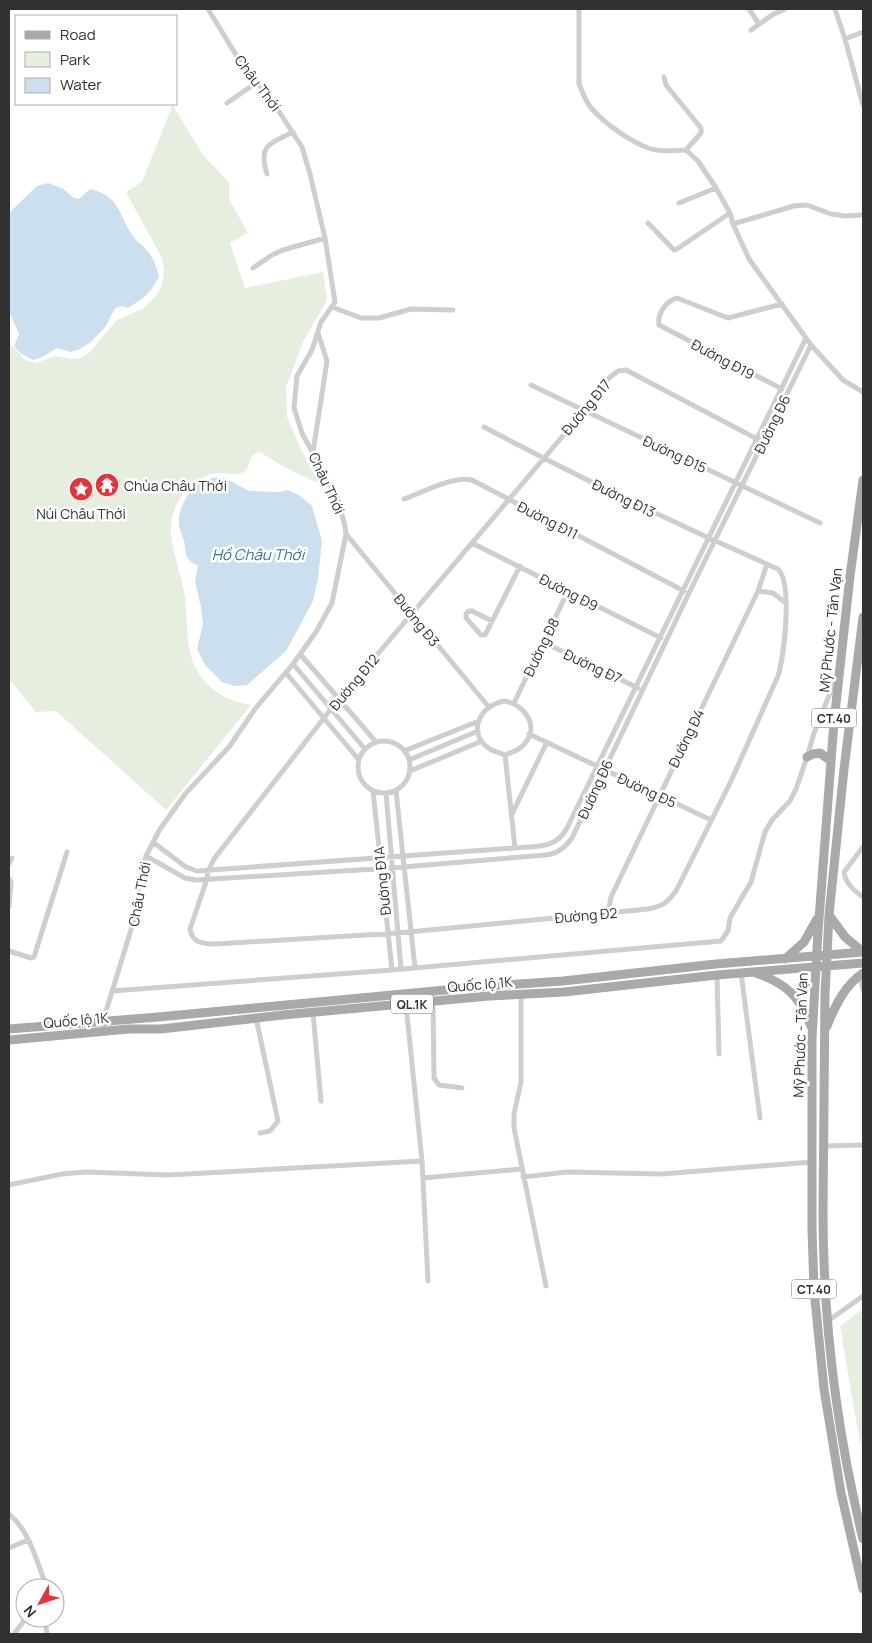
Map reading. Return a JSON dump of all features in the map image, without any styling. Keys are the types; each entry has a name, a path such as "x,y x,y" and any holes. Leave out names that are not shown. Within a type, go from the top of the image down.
{"main road":[{"name":"Mỹ Phước - Tân Vạn","path":"863,480 850,576 831,760 824,914 827,956 823,1245 828,1321 838,1407 863,1539"},
{"name":"Mỹ Phước - Tân Vạn","path":"863,617 844,769 836,860 817,956 813,1029 812,1162 814,1290 824,1389 841,1493 863,1588"},
{"path":"807,757 820,753 831,760"},
{"path":"784,959 804,942 824,914 844,937 863,952"},
{"name":"Quốc lộ 1K","path":"9,1029 563,981 716,964 863,952"},
{"name":"Quốc lộ 1K","path":"9,1040 103,1031 161,1029 256,1018 863,963"},
{"path":"754,972 782,984 793,993 801,1004 813,1029"},
{"path":"825,1031 844,992 862,974"}],"street":[{"path":"579,9 579,84 594,111 626,137 649,149 672,152 686,150 701,133 701,128 666,85 664,77"},
{"path":"749,9 759,24"},
{"path":"751,30 785,9"},
{"path":"835,9 863,105"},
{"name":"Châu Thới","path":"103,1031 103,1021 134,920 139,883 146,856 160,830 186,793 229,747 256,709 301,655 316,632 332,603 346,534 346,526 338,500 298,422 294,408 297,376 312,350 321,322 335,302 326,238 310,174 302,147 293,132 238,58 209,10"},
{"path":"845,40 863,32"},
{"path":"228,103 256,84"},
{"path":"267,174 263,160 265,149 271,143 293,132"},
{"path":"686,150 698,161 716,188 730,214 749,259 806,338 843,380 863,392"},
{"path":"679,203 716,188"},
{"path":"733,224 794,206 807,205 831,214 845,216 863,215"},
{"path":"648,223 674,250 730,214"},
{"path":"253,268 283,250 326,238"},
{"name":"Đường Đ19","path":"782,304 728,318 677,298 673,299 660,313 658,320 659,325 787,392"},
{"path":"332,307 361,318 379,318 411,309 453,310"},
{"path":"313,452 327,361 318,333"},
{"name":"Đường Đ6","path":"154,843 192,870 208,871 478,851 555,843 562,836 570,821 806,338"},
{"name":"Đường Đ6","path":"146,856 185,878 196,880 381,869 552,855 564,849 572,838 811,344"},
{"name":"Đường Đ17","path":"509,500 609,378 618,371 626,370 763,442"},
{"name":"Đường Đ15","path":"531,385 820,523"},
{"name":"Đường Đ13","path":"484,427 708,539 767,564"},
{"name":"Đường Đ11","path":"404,499 465,478 472,480 689,593"},
{"name":"Đường Đ12","path":"208,871 214,859 324,718 509,500"},
{"name":"Đường Đ3","path":"346,534 488,706"},
{"name":"Đường Đ9","path":"472,543 666,641"},
{"name":"Đường Đ4","path":"608,913 611,897 758,591 767,564"},
{"name":"Đường Đ2","path":"207,879 190,928 191,935 203,944 388,934 648,910 669,902 711,820 778,676 782,661 786,603 784,578 778,569 767,564"},
{"path":"492,621 472,611 466,614 466,618 483,636 486,634 520,566"},
{"name":"Đường Đ8","path":"514,703 568,591"},
{"path":"758,591 773,593 786,603"},
{"name":"Đường Đ7","path":"543,642 643,690"},
{"path":"301,655 376,742"},
{"path":"294,664 365,749"},
{"path":"112,991 401,970 721,941 728,932 730,918 751,882 765,832 772,820 790,801 814,733 840,669"},
{"path":"286,673 359,760"},
{"path":"496,702 514,703 521,707 530,721 529,734 520,749 505,755 491,750 482,741 478,731 479,721 483,711 488,706 496,702"},
{"path":"620,719 626,723"},
{"path":"404,751 479,721"},
{"path":"409,760 478,731"},
{"name":"Đường Đ5","path":"529,734 711,820"},
{"path":"441,736 450,755"},
{"path":"410,771 482,741"},
{"path":"376,742 392,742 404,751 409,760 410,771 406,782 396,791 386,794 373,791 362,781 359,774 359,760 365,749 376,742"},
{"path":"511,814 546,742"},
{"path":"505,755 515,848"},
{"name":"Đường Đ1A","path":"373,791 392,970"},
{"name":"Đường Đ1A","path":"396,791 415,968"},
{"name":"Đường Đ1A","path":"386,794 401,970"},
{"path":"570,821 578,825"},
{"path":"532,846 533,856"},
{"path":"844,872 863,847"},
{"path":"478,851 479,861"},
{"path":"9,951 34,957 68,852"},
{"path":"836,860 844,872 850,887 863,898"},
{"path":"326,862 327,872"},
{"path":"264,867 266,877"},
{"path":"207,879 208,871"},
{"path":"9,878 11,882 9,906"},
{"path":"741,973 760,1118"},
{"path":"862,974 863,990"},
{"path":"717,975 719,1054"},
{"path":"521,994 521,1082 514,1128 546,1286"},
{"path":"433,1002 434,1078 439,1085 462,1088"},
{"path":"406,1005 422,1161 428,1281"},
{"path":"313,1013 321,1101"},
{"path":"256,1018 278,1121 270,1131 260,1133"},
{"path":"824,1146 863,1145"},
{"path":"9,1185 62,1174 86,1172 168,1175 422,1161"},
{"path":"523,1177 567,1172 662,1174 812,1162"},
{"path":"423,1178 522,1170"},
{"path":"828,1321 863,1296"},
{"path":"9,1514 21,1525 42,1578"},
{"path":"9,1548 28,1540"}],"green space":[{"path":"173,105 203,155 229,182 229,199 248,233 230,243 245,288 323,272 327,300 303,342 286,387 287,417 305,458 320,484 284,467 260,452 252,456 247,468 242,473 217,473 199,479 185,491 174,513 171,523 172,539 184,591 188,643 193,662 203,679 214,690 235,701 251,705 166,810 56,711 36,712 9,679 9,342 25,360 36,363 55,356 71,359 79,358 89,353 117,320 144,308 157,295 162,284 164,271 162,258 126,192 142,182"},
{"path":"863,1309 863,1456 840,1326"}],"water":[{"path":"48,183 62,188 74,198 79,199 90,189 101,192 109,197 115,203 130,233 150,254 159,276 150,291 138,301 128,308 122,306 115,308 106,326 91,342 78,350 70,352 57,348 33,360 20,353 14,346 19,334 9,311 9,213 37,186"},
{"name":"Hồ Châu Thới","path":"225,478 249,491 279,492 288,490 299,495 312,506 322,541 318,578 313,601 286,651 247,685 235,686 222,682 205,665 197,649 203,624 195,581 198,566 190,561 187,556 179,526 180,511 191,491 209,479"}],"place":[{"name":"Chùa Châu Thới","path":"107,485"},
{"name":"Núi Châu Thới","path":"81,489"}]}
